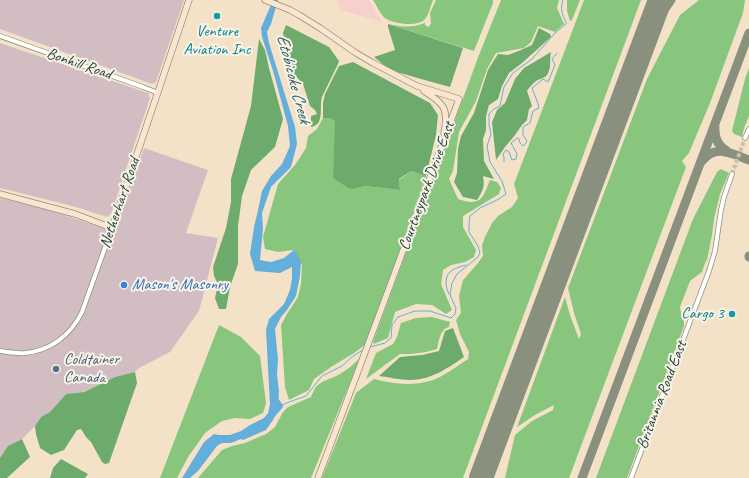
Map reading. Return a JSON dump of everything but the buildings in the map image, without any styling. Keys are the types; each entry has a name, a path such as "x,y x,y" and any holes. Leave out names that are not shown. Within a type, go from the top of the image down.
{"street":[{"name":"Netherhart Road","path":"0,351 24,354 36,351 54,344 77,322 112,228 189,0"},
{"name":"Courtneypark Drive East","path":"265,0 299,15 367,60 417,86 459,99 318,478"},
{"name":"Bonhill Road","path":"0,36 158,92"},
{"path":"417,86 438,100 445,112 445,125 441,147"},
{"path":"745,138 749,129"},
{"name":"Britannia Road East","path":"631,478 709,271 715,250 720,210 732,174"},
{"path":"0,194 75,214 112,228"}],"shaded area":[{"path":"0,0 184,0 156,82 152,84 0,29"},
{"path":"337,0 369,0 382,22 341,10"},
{"path":"0,43 148,93 150,98 111,214 107,217 76,207 0,188"},
{"path":"144,148 208,170 186,233 218,238 199,311 170,352 139,368 135,372 115,377 83,392 66,394 50,412 41,417 35,426 22,439 8,446 0,458 0,198 44,208 115,231"}],"green space":[{"path":"373,0 433,0 424,20 421,22 405,24 393,22 385,18"},
{"path":"436,0 493,0 474,51 388,24 397,26 416,26 425,23 425,25 429,27 431,23 430,13"},
{"path":"501,0 559,0 557,8 564,24 555,32 538,26 531,42 524,48 496,53 487,69 476,101 459,132 453,171 449,179 458,199 472,202 480,199 483,196 490,180 497,182 501,188 499,194 463,216 463,227 476,250 474,257 465,262 451,265 443,270 441,284 452,310 446,314 432,305 416,304 395,312 388,338 374,344 373,342 479,55"},
{"path":"567,0 580,0 572,20 570,21 567,11"},
{"path":"584,0 641,0 463,478 322,478 356,393 374,379 402,384 416,384 430,381 444,375 468,359 469,352 460,334 456,320 461,313 459,296 463,280 483,256 482,245 492,223 498,216 512,207 518,198 514,184"},
{"path":"699,0 745,0 743,13 710,103 689,153 682,161 686,167 569,478 505,478 515,435 532,421 553,410 554,405 517,427 565,297 579,339 581,334 568,288 647,79 680,15"},
{"path":"388,24 463,48 450,87 390,70 374,57 395,50"},
{"path":"286,25 329,47 339,61 322,97 321,115 315,126 311,127 311,116 317,114 310,106 303,84 293,73 283,33"},
{"path":"539,28 550,34 551,37 509,73 502,86 498,99 489,105 486,116 486,130 483,139 484,161 494,179 483,176 483,188 477,200 463,197 454,182 457,173 458,149 461,136 474,113 488,70 498,54 508,55 532,45"},
{"path":"259,39 265,50 283,119 275,147 251,170 242,196 238,226 238,264 230,287 226,309 219,309 215,298 218,284 214,276 213,267 226,228 231,202 231,179 251,106"},
{"path":"551,52 547,75 536,81 527,91 532,106 529,109 527,120 496,160 492,122 497,110 505,103 515,79 524,68"},
{"path":"353,62 430,103 438,115 436,135 426,176 411,171 399,179 400,190 365,186 350,189 333,178 335,121 330,118 323,118 323,103 325,94 339,66"},
{"path":"749,68 749,116 742,137 734,134 732,131"},
{"path":"323,118 330,118 336,121 333,178 357,188 365,186 400,190 399,180 411,171 426,176 366,344 314,379 309,390 289,400 285,387 281,325 298,297 301,284 302,265 293,250 278,252 265,249 263,237 278,184 295,165 306,148 308,136 317,129"},
{"path":"721,169 729,173 720,194 707,260 702,272 690,281 680,307 684,326 627,478 596,478 693,219 717,172"},
{"path":"432,317 450,322 449,327 444,330 439,339 437,349 426,352 400,354 366,379 376,353 393,344 397,337 401,323 416,318"},
{"path":"219,325 241,337 260,356 266,403 263,413 250,419 235,418 222,421 205,433 188,457 177,478 160,478"},
{"path":"453,328 464,357 452,365 439,373 425,378 406,380 379,376 400,357 422,355 439,351 445,331"},
{"path":"360,358 311,478 198,478 222,450 245,443 266,434 275,427 283,412 288,407 311,397 317,385 340,374"},
{"path":"135,372 137,383 109,463 105,464 102,462 91,442 81,429 77,430 64,450 51,455 40,448 35,426 41,417 50,412 66,394 84,392 115,377"},
{"path":"22,439 30,457 7,478 0,478 0,458 8,446"},
{"path":"61,459 88,474 85,478 50,478 53,468"}],"water":[{"name":"Etobicoke Creek","path":"273,0 278,0 267,32 295,127 297,144 291,167 271,187 262,213 263,229 260,260 271,262 284,258 294,250 301,261 296,296 281,317 275,329 278,360 278,409 266,430 243,440 241,439 231,443 222,443 217,446 198,471 190,478 182,478 204,442 214,434 230,435 241,431 264,418 268,413 270,405 266,330 269,319 284,304 290,290 292,267 280,273 255,271 250,254 262,191 271,176 282,164 290,146 288,126 262,37 261,28"}],"waterway":[{"path":"370,347 385,343 391,338 392,325 398,317 415,311 430,311 451,318 455,314 456,308 450,295 452,283 457,274 478,257 480,253 478,246 469,232 470,216 480,208 506,194 502,181 490,162 487,146 491,134 489,114 500,106 504,87 513,73 532,59 555,33 566,24 562,11 563,0"},
{"path":"504,162 503,154 506,150 509,152 512,160 516,159 517,154 511,143 517,138 523,146 527,141 523,135 523,127 530,123 533,111 539,108 532,88 543,79 548,82 555,65 552,59 557,53"},
{"path":"449,294 446,283 448,274 456,268 466,265"},
{"path":"280,406 306,396 322,376 342,366 353,356 363,350"},
{"name":"Etobicoke Creek","path":"273,414 280,406 274,398"}],"taxiway":[{"path":"639,55 662,13 671,0"},
{"path":"582,478 749,33"},
{"path":"715,127 717,141 721,147 727,151"},
{"path":"702,161 713,152 719,151 730,153 749,160"},
{"path":"484,478 489,456"}],"runway":[{"path":"481,478 660,0"}],"tunnel":[{"path":"732,174 745,138"}],"place":[{"name":"Venture Aviation Inc","path":"217,16"},
{"name":"Mason's Masonry","path":"124,285"},
{"name":"Cargo 3","path":"732,314"},
{"name":"Coldtainer Canada","path":"56,369"}]}
